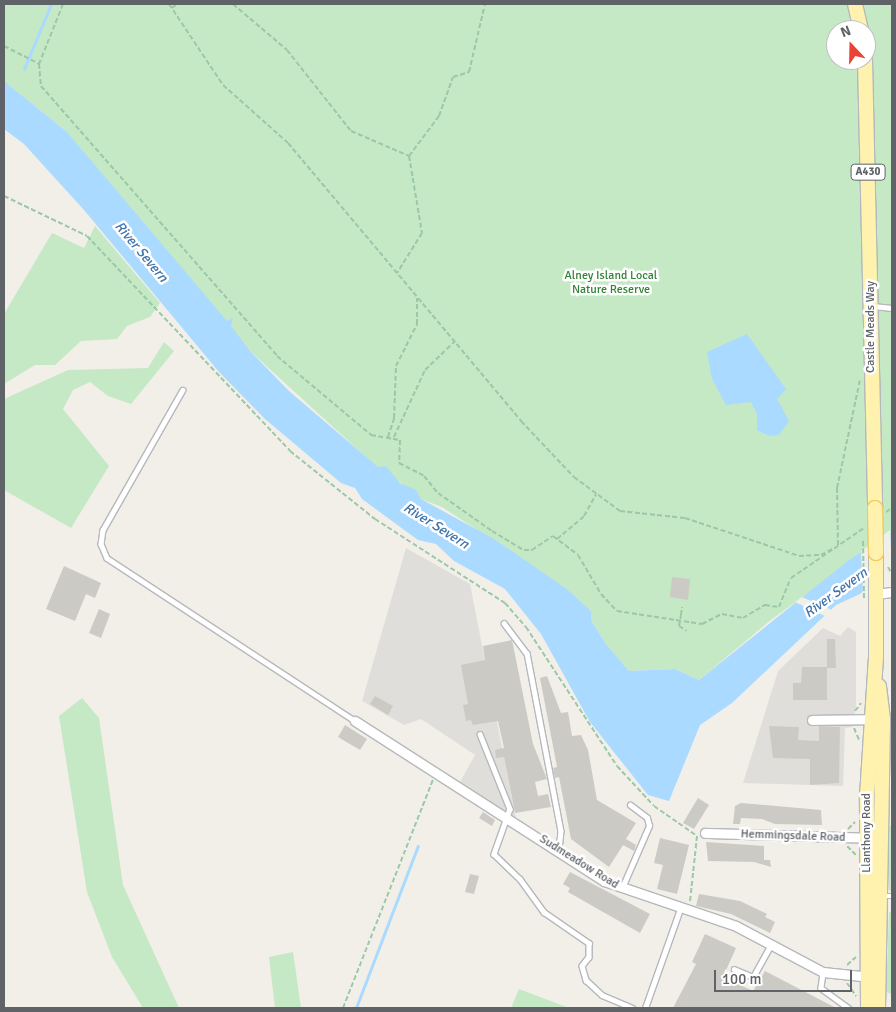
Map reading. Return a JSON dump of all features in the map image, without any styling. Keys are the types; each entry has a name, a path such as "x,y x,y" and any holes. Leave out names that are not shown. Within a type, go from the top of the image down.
{"main road":[{"path":"855,4 859,20"},
{"name":"Castle Meads Way","path":"865,70 875,508 872,595"},
{"name":"Llanthony Road","path":"872,595 876,658 876,719 868,778 867,838 874,977 878,1008"},
{"name":"Llanthony Road","path":"868,1008 886,896 881,838 886,778 876,719"}],"street":[{"path":"872,595 892,592"},
{"path":"812,720 876,719"},
{"name":"Sudmeadow Road","path":"355,722 622,889 736,926 770,946 823,972 874,977"},
{"name":"Hemmingsdale Road","path":"705,833 881,838"}],"lane":[{"path":"872,306 892,308"},
{"path":"183,390 102,530 101,544 107,558 355,722"},
{"path":"504,624 527,653 561,830 559,851"},
{"path":"480,734 509,801 508,817 494,854 520,879 544,912 589,943 589,957 582,966 586,980 602,995 632,1008"},
{"path":"868,778 886,778"},
{"path":"622,889 649,826 647,818 630,805"},
{"path":"645,1008 684,910"},
{"path":"734,969 753,978 770,946"},
{"path":"823,972 821,988 849,1008"}],"path":[{"path":"63,4 40,64 41,86 277,356 371,435 394,437 400,440 399,463 434,483 438,494 524,550 532,550 553,536 578,555 601,594 617,611 702,624 722,614 743,618 765,605 779,607 790,578 838,546"},
{"path":"169,4 223,85 288,143 553,457 597,494 620,511 685,518 799,556 821,555 838,546"},
{"path":"172,8 177,4"},
{"path":"233,4 287,50 351,131 409,156"},
{"path":"397,273 422,233 409,156 439,116 453,77 469,72 484,4"},
{"path":"4,46 40,64"},
{"path":"4,196 87,236 290,451 375,519 505,603 526,627 617,766 654,806 697,836 684,910"},
{"path":"388,436 394,418 396,366 417,324 417,298"},
{"path":"394,437 425,370 454,342"},
{"path":"838,546 837,488 860,383"},
{"path":"557,539 584,516 597,494"},
{"path":"863,524 872,595"},
{"path":"682,607 679,626 687,631"},
{"path":"343,1008 436,773"}],"shaded area":[{"path":"406,548 470,584 516,819 459,784 475,755 421,719 404,725 362,701"},
{"path":"848,627 856,632 856,707 852,727 845,728 843,786 743,783 778,671 823,628 840,636"}],"green space":[{"name":"Alney Island Local Nature Reserve","path":"4,4 892,4 892,533 772,619 699,680 675,669 629,671 606,644 591,620 591,611 567,589 442,507 421,499 387,472 386,466 378,468 250,351 67,132 4,81"},
{"path":"95,226 160,303 150,317 127,326 117,339 81,341 55,365 35,365 4,384 4,314 52,233 84,248"},
{"path":"164,342 174,351 131,404 108,396 90,382 73,390 63,409 109,466 71,528 4,490 4,399 68,370 148,368"},
{"path":"82,698 99,718 123,885 179,1008 143,1008 112,957 87,892 59,716"},
{"path":"888,826 892,826 892,892 889,890"},
{"path":"889,912 892,912 892,994 886,992"},
{"path":"293,952 301,1008 275,1008 269,957"},
{"path":"519,989 569,1008 511,1008"}],"water":[{"name":"River Severn","path":"4,81 67,132 227,321 233,318 231,326 250,351 289,391 378,467 386,466 400,483 416,490 421,499 494,539 567,589 591,611 591,620 606,644 629,671 675,669 699,680 849,560 892,532 892,568 860,594 836,605 732,703 700,725 669,801 648,795 590,722 541,634 505,589 454,561 436,544 418,540 362,499 355,488 341,483 265,419 219,372 84,210 24,144 4,129"},
{"path":"747,334 786,389 777,399 789,421 779,435 769,436 757,430 757,414 751,402 726,405 712,379 707,352"}],"pier":[{"path":"890,530 892,571 863,595 861,551"},
{"path":"802,597 834,611 827,617 795,602"}],"building":[{"path":"64,566 101,583 95,598 86,594 75,621 46,609"},
{"path":"672,577 690,579 688,600 670,597"},
{"path":"99,609 110,614 101,638 89,633"},
{"path":"827,639 835,639 836,668 827,668"},
{"path":"512,640 533,744 547,779 535,782 538,796 548,794 551,807 515,813 504,757 496,758 495,750 504,748 498,721 473,725 471,720 466,721 463,705 468,704 461,665 485,660 483,646"},
{"path":"802,667 827,667 827,700 793,700 793,683 801,683"},
{"path":"547,676 561,713 568,712 572,736 581,735 588,750 597,800 636,823 626,839 636,845 634,851 623,845 609,867 571,839 559,777 555,778 553,768 557,767 540,678"},
{"path":"375,696 393,706 388,715 370,704"},
{"path":"345,725 367,739 360,750 338,737"},
{"path":"769,726 799,727 798,740 819,741 819,726 840,727 839,783 810,785 810,759 773,758"},
{"path":"698,798 709,805 694,829 683,823"},
{"path":"741,803 821,810 822,825 775,824 762,819 741,818 740,824 733,824 735,806"},
{"path":"483,812 495,820 492,826 479,818"},
{"path":"660,838 689,845 677,894 657,889 663,865 654,863"},
{"path":"706,842 764,846 764,860 770,860 771,867 754,862 708,861"},
{"path":"570,872 650,914 640,933 568,892 570,888 563,884"},
{"path":"470,874 479,876 474,894 465,892"},
{"path":"699,894 740,901 767,914 765,917 775,922 770,933 731,914 696,906"},
{"path":"705,934 736,948 723,977 753,991 765,971 836,1008 673,1008 696,964 692,962"}],"waterway":[{"path":"24,69 51,4"},
{"path":"356,1008 418,846"}]}
